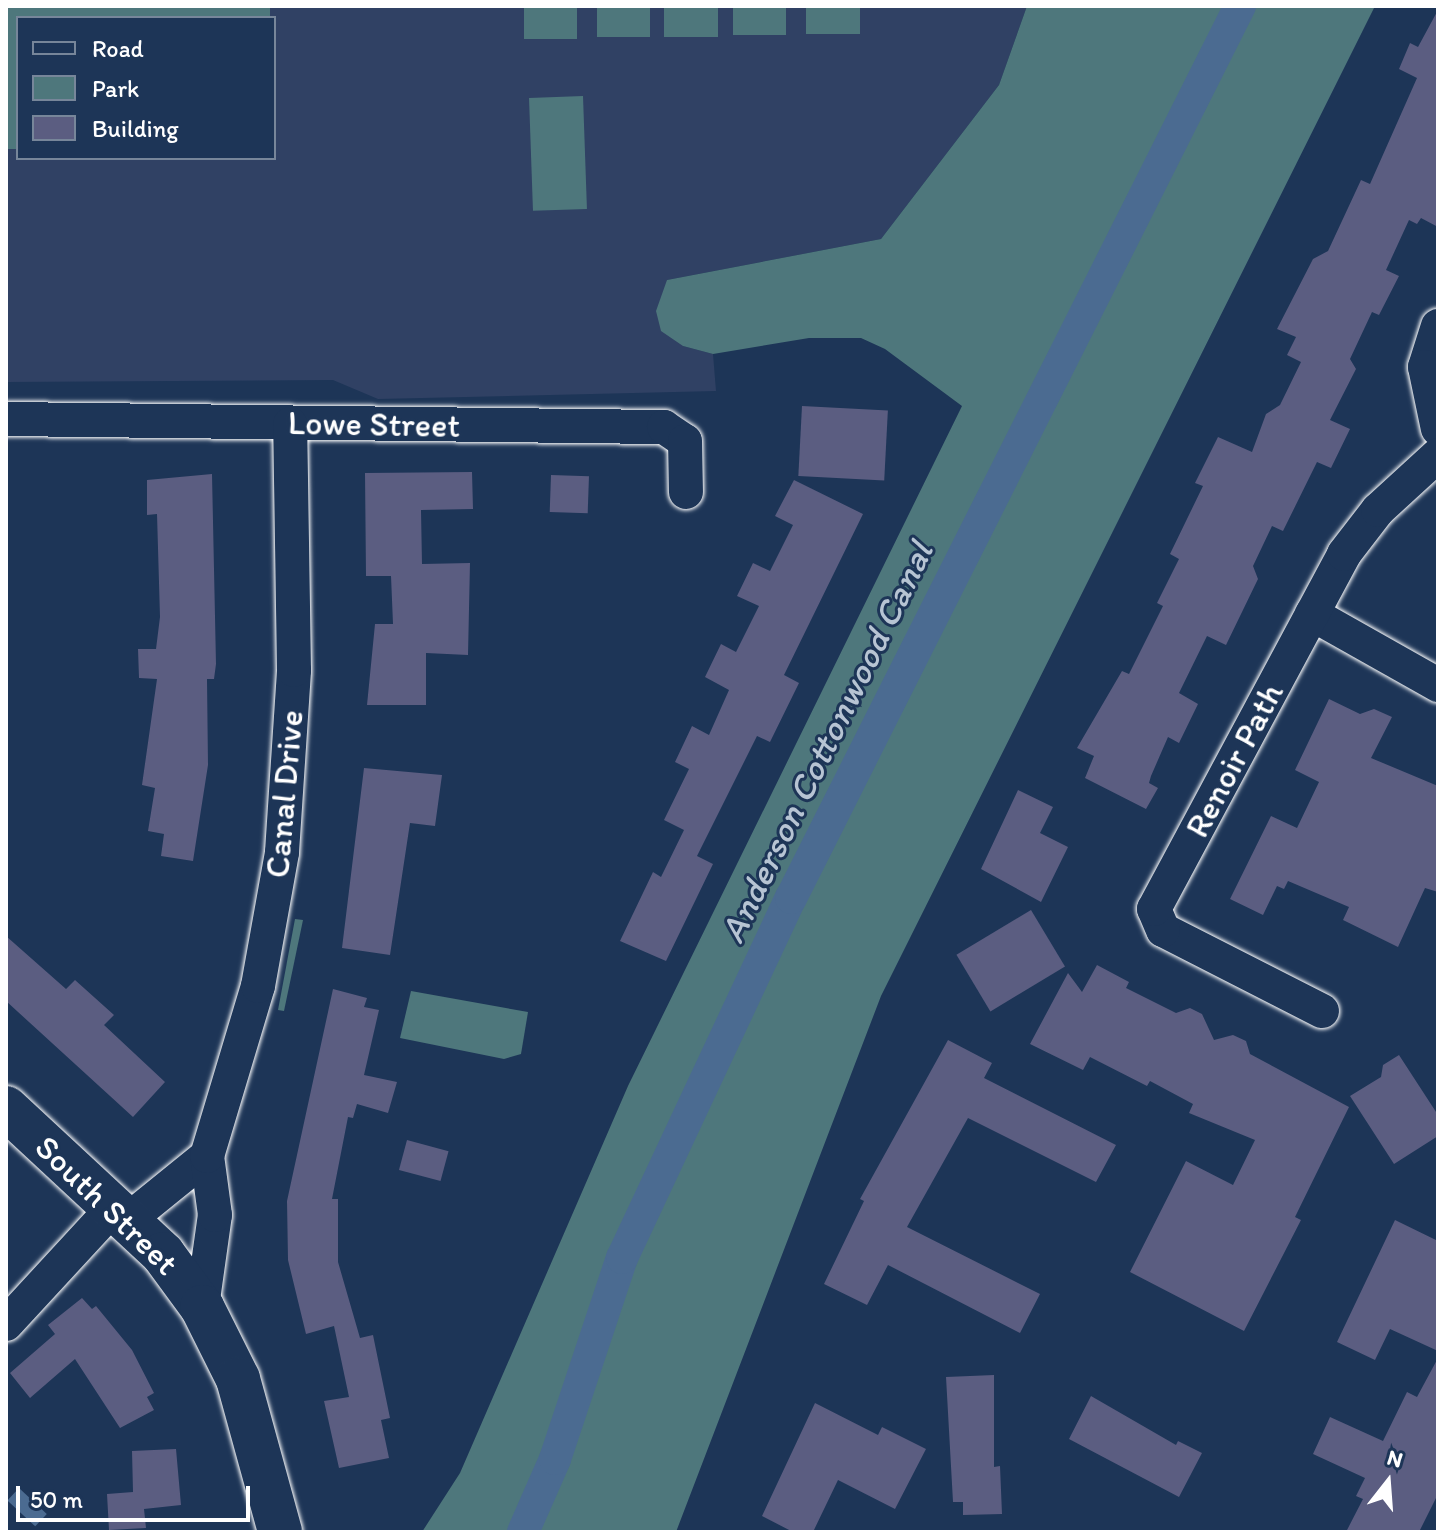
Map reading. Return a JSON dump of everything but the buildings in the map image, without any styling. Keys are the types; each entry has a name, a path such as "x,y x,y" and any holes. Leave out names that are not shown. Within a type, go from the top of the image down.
{"street":[{"path":"1438,326 1425,367 1438,429"},
{"name":"Lowe Street","path":"6,419 664,427 685,441 686,492"},
{"name":"Canal Drive","path":"202,1307 215,1215 207,1156 258,986 282,852 294,670 290,424"},
{"name":"Renoir Path","path":"1322,1011 1163,930 1154,909 1312,614 1360,531 1438,455"},
{"path":"1312,614 1438,685"},
{"name":"South Street","path":"6,1108 121,1213 177,1270 202,1307 238,1379 280,1532"},
{"path":"6,1324 121,1213 207,1156"}],"shaded area":[{"path":"6,6 1027,6 999,85 881,239 667,280 683,346 713,354 716,391 378,399 333,380 6,382"},
{"path":"19,1488 47,1514 35,1526 7,1500"}],"green space":[{"path":"6,6 270,6 270,16 16,16 16,149 6,149"},
{"path":"524,6 577,6 577,39 524,39"},
{"path":"597,6 650,6 650,37 597,37"},
{"path":"664,6 718,6 718,37 664,37"},
{"path":"733,6 786,6 786,35 733,35"},
{"path":"806,6 860,6 860,34 806,34"},
{"path":"1027,6 1375,6 881,996 676,1532 422,1532 460,1473 628,1086 962,406 885,349 861,338 809,338 713,354 683,346 661,331 656,311 667,280 881,239 999,85"},
{"path":"583,96 587,209 533,211 529,98"},
{"path":"295,919 303,920 284,1011 278,1010"},
{"path":"411,991 528,1012 521,1054 504,1059 400,1038"}],"waterway":[{"name":"Anderson Cottonwood Canal","path":"523,1532 555,1459 622,1258 791,898 1240,6"}]}
